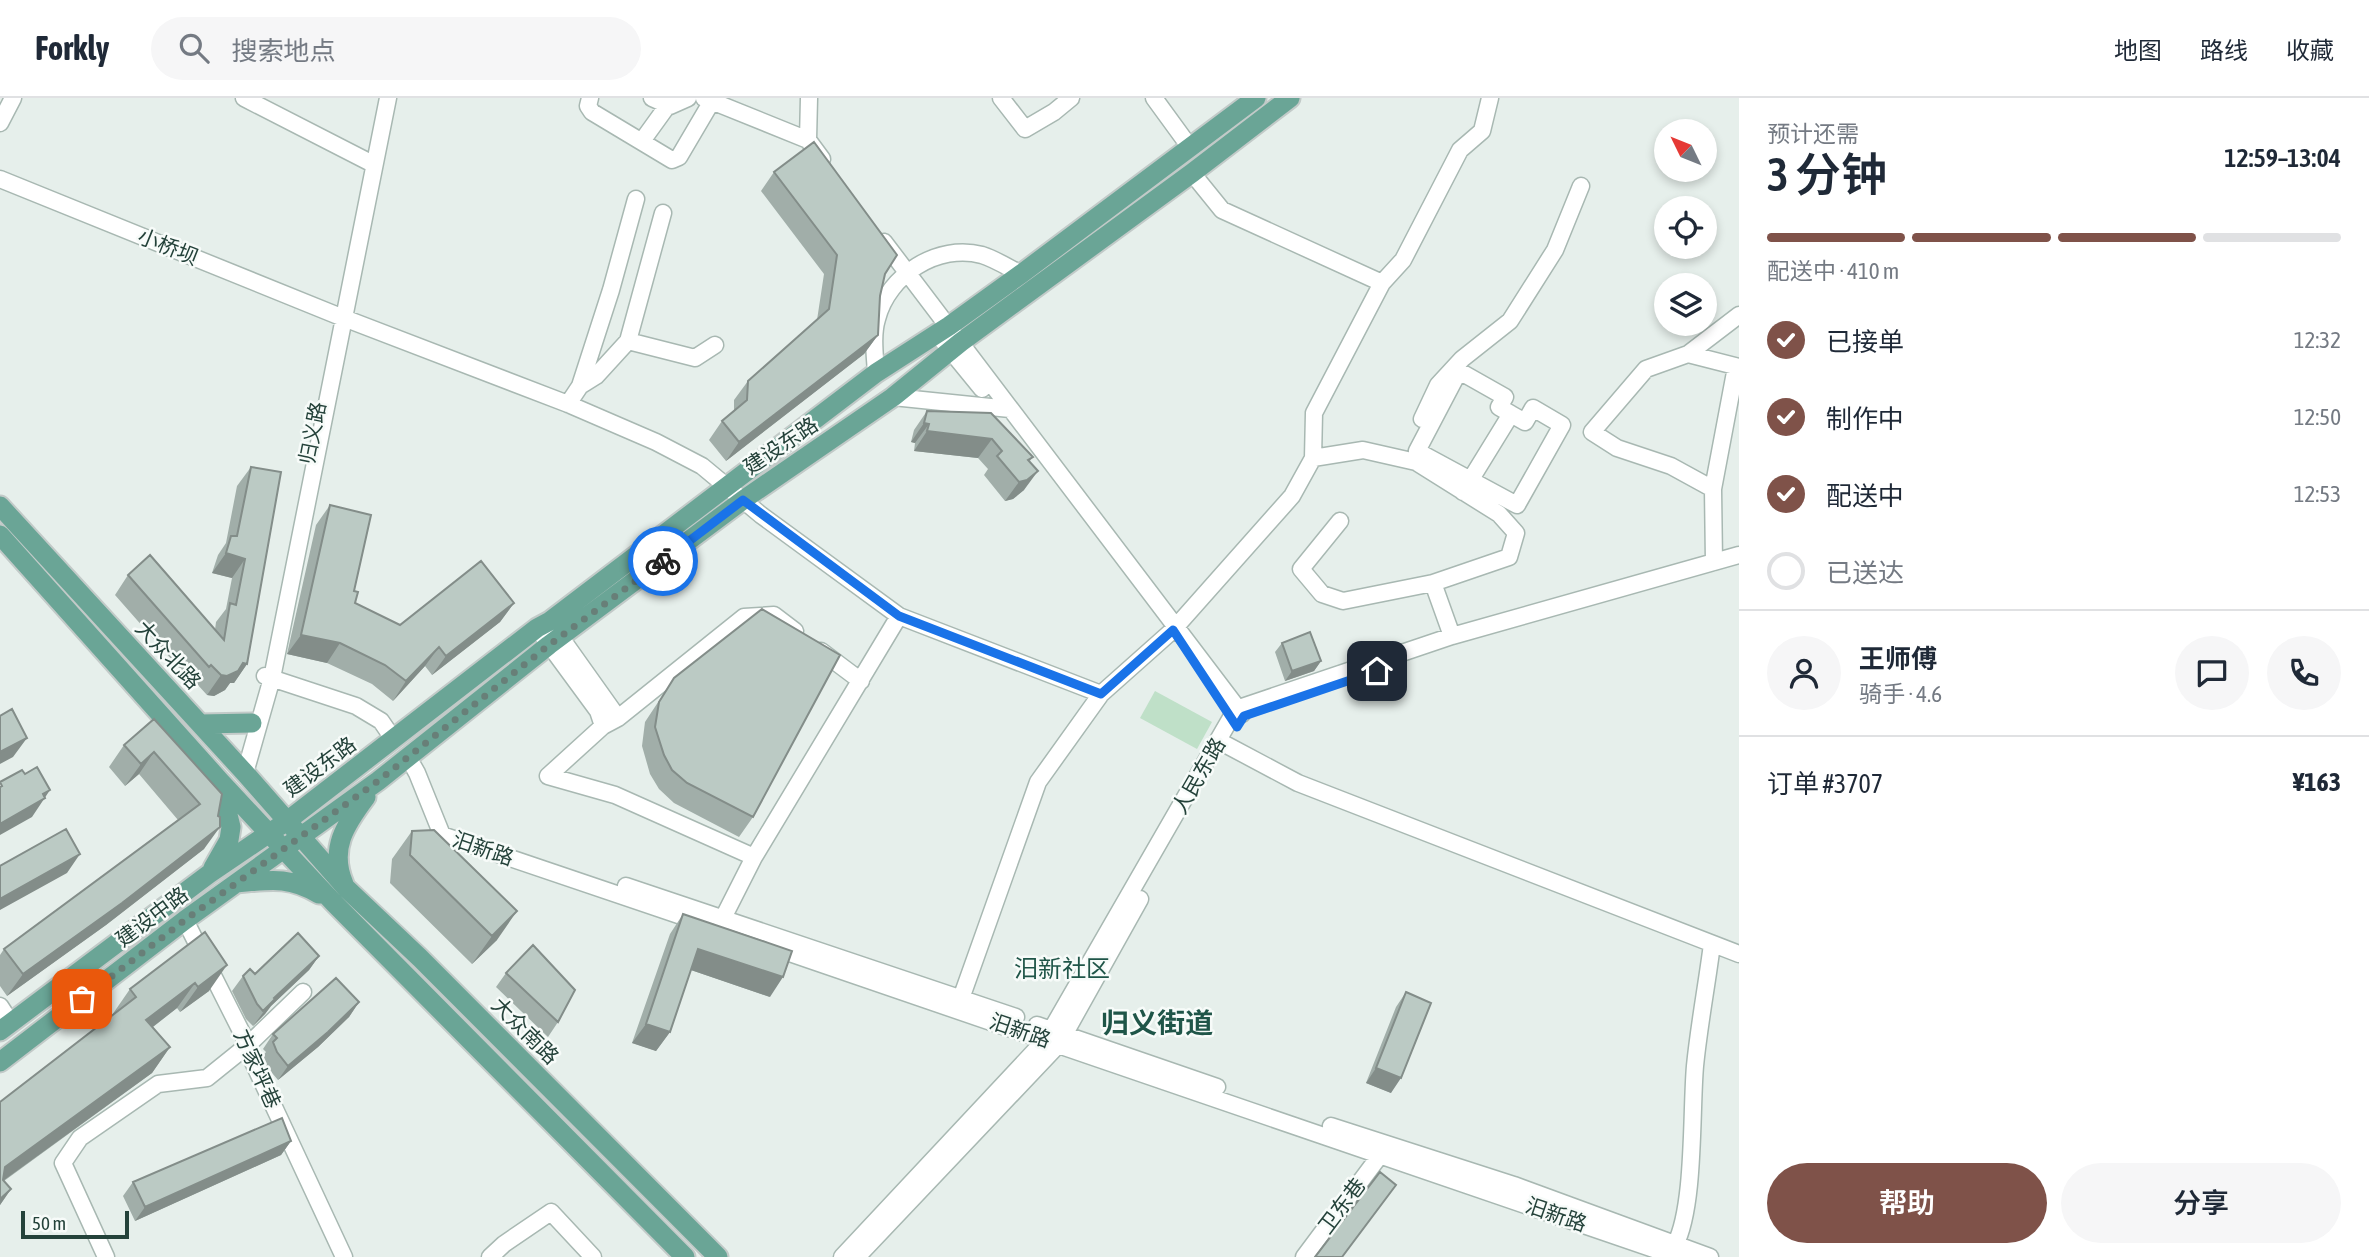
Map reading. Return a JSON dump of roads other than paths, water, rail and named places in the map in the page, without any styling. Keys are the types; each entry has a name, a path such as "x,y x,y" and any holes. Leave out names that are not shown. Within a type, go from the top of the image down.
{"main road":[{"name":"建设东路","path":"287,821 876,373 943,330 1021,274 1256,98"},
{"name":"建设东路","path":"301,838 378,781 555,641 743,500 893,397 956,346 1290,98"},
{"name":"大众北路","path":"0,506 301,838"},
{"path":"0,535 283,850"},
{"path":"200,724 252,723"},
{"path":"209,874 229,840 231,827 220,781"},
{"path":"236,883 281,879 340,895 338,870 341,836 378,781"},
{"name":"建设中路","path":"6,1027 209,874 287,821"},
{"name":"建设中路","path":"0,1062 185,920 301,838"},
{"name":"大众南路","path":"301,838 340,895 685,1257"},
{"name":"大众南路","path":"283,850 420,958 718,1257"}],"street":[{"path":"0,123 13,98"},
{"path":"244,98 369,162"},
{"path":"242,770 269,677 381,98"},
{"path":"340,317 388,98"},
{"path":"590,98 588,106 592,111 673,160 679,157 708,100 808,140 832,173"},
{"path":"652,98 668,105 675,105 688,98"},
{"path":"808,140 809,98"},
{"path":"1001,98 1025,129 1054,112 1071,98"},
{"path":"1154,98 1189,146"},
{"path":"959,1004 1038,782 1101,694 1175,628 1292,496 1313,458 1314,413 1382,283 1403,260 1460,150 1482,131 1490,98"},
{"path":"642,141 668,105"},
{"path":"1192,173 1222,210 1382,283"},
{"name":"小桥坝","path":"0,179 340,317 568,404 656,442 702,466 743,500 899,616 1101,694"},
{"path":"1404,459 1438,385 1462,359 1510,321 1555,250 1581,186"},
{"path":"568,404 580,386 636,199"},
{"path":"580,386 596,376 628,341 663,213"},
{"path":"874,228 906,271 943,330 1175,628 1237,717"},
{"path":"876,373 876,320 885,298 906,271 933,258 955,253 982,255 1021,274"},
{"path":"611,289 632,320"},
{"path":"1713,489 1671,466 1617,448 1592,432 1646,369 1688,354 1739,315"},
{"path":"628,341 695,358 715,345"},
{"path":"1688,354 1737,367 1713,489 1714,562"},
{"path":"1313,458 1363,450 1404,459 1416,462 1467,486 1517,505 1562,425 1533,408 1525,422 1499,407 1505,397 1459,370 1417,451 1467,486 1516,533 1509,557 1433,583 1343,601 1322,594 1301,569 1340,521"},
{"path":"893,397 1003,409"},
{"path":"1467,486 1511,414"},
{"path":"1237,717 1452,636 1739,555"},
{"path":"1237,717 1457,645 1739,565"},
{"path":"1433,583 1452,636"},
{"path":"754,857 615,795 548,776 603,726 618,718 744,617 774,615 861,681"},
{"path":"721,923 754,857 899,616"},
{"path":"544,625 618,718"},
{"path":"555,641 566,665 598,711 603,726"},
{"path":"242,770 252,723 269,677"},
{"path":"269,677 356,706 381,721 394,740"},
{"name":"人民东路","path":"857,1257 1056,1037 1237,717"},
{"path":"1223,742 1298,783 1739,954"},
{"name":"汨新路","path":"408,757 417,772 442,835 721,923 1056,1037 1381,1154 1676,1251"},
{"name":"方家坪巷","path":"185,920 248,1045 253,1062 344,1257"},
{"path":"1676,1251 1682,1231 1688,1180 1696,1064 1712,944"},
{"path":"106,1257 63,1163 80,1138 159,1084 207,1078 248,1045 303,992"},
{"path":"0,1006 6,1027"},
{"path":"1056,1037 1514,1185 1676,1251 1710,1257"},
{"name":"人民东路","path":"842,1257 1056,1037"},
{"name":"卫东巷","path":"1304,1257 1381,1154"},
{"path":"490,1257 504,1244 551,1212 593,1257"}],"district":[{"name":"汨新社区","path":"1062,969"},
{"name":"归义街道","path":"1157,1023"}]}
